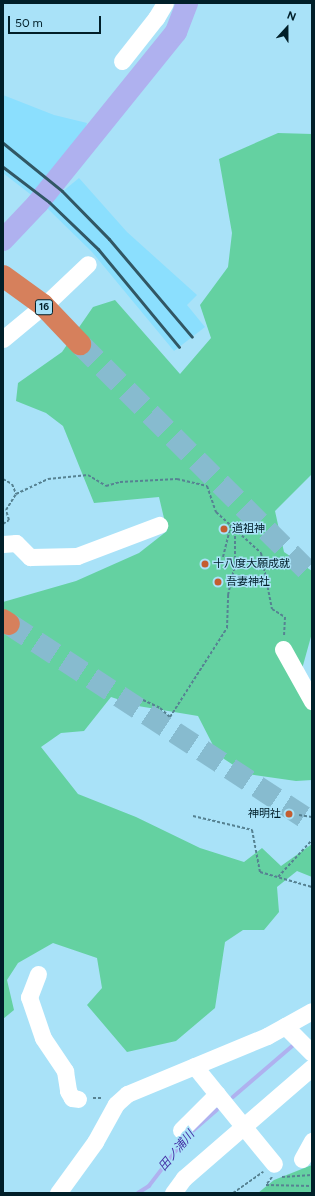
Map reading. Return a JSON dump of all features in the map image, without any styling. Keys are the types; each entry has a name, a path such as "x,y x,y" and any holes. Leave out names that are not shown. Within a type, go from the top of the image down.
{"highway":[{"name":"16","path":"3,276 42,306 80,344"}],"street":[{"path":"122,61 156,18 165,3"},
{"path":"3,339 88,264"},
{"path":"3,544 16,544 30,557 77,556 159,525"},
{"path":"283,649 312,701"},
{"path":"38,974 29,997 43,1038 65,1071 68,1091 72,1098 78,1099"},
{"path":"58,1193 95,1142 105,1120 120,1100 127,1094 284,1026 312,1011"},
{"path":"284,1026 312,1053"},
{"path":"194,1066 245,1127 272,1169"},
{"path":"173,1193 184,1178 245,1127 270,1101 312,1066"},
{"path":"181,1130 217,1094"},
{"path":"302,1159 312,1141"}],"path":[{"path":"3,524 9,520 6,510 16,494 48,479 88,475 106,486 120,482 177,479 207,486 216,512 261,553 272,609 285,617 283,649"},
{"path":"3,479 12,484 16,494"},
{"path":"223,557 231,525"},
{"path":"143,700 160,708 170,717 227,628 228,595 236,564 235,530"},
{"path":"299,815 312,817"},
{"path":"193,816 252,830 260,872 312,887"},
{"path":"278,877 312,840"},
{"path":"78,1099 107,1098 120,1100"},
{"path":"272,1169 266,1186 312,1186"},
{"path":"233,1193 272,1169 312,1175"}],"shaded area":[{"path":"3,95 54,115 87,123 81,142 34,197 3,173"},
{"path":"79,178 127,232 197,295 187,305 205,327 174,351 92,252 45,206"}],"green space":[{"path":"278,133 312,134 312,474 275,511 284,552 312,571 312,633 302,669 312,708 312,780 296,781 247,774 218,755 198,716 138,706 111,697 84,731 61,733 41,747 78,794 136,817 200,848 244,862 262,848 281,866 312,844 312,877 297,871 277,887 279,912 264,930 243,930 225,942 215,1008 176,1041 127,1052 87,1005 102,988 97,958 53,943 18,963 7,980 14,1010 3,1019 3,602 76,581 139,553 167,531 159,497 94,503 63,426 46,413 16,401 18,383 62,352 93,307 115,300 180,374 211,338 200,305 228,267 232,233 219,159"},
{"path":"312,1165 312,1193 258,1193 274,1180"}],"waterway":[{"path":"3,240 38,203 176,32 187,3"},
{"name":"田ノ浦川","path":"233,1097 296,1043"},
{"name":"田ノ浦川","path":"138,1193 149,1186 188,1135 217,1110"}],"tunnel":[{"path":"80,344 312,575"},
{"path":"9,624 312,822"}],"railway":[{"path":"3,143 62,191 109,239 192,337"},
{"path":"3,167 49,202 98,249 179,347"}],"place":[{"name":"道祖神","path":"224,529"},
{"name":"十八度大願成就","path":"205,564"},
{"name":"吾妻神社","path":"218,582"},
{"name":"神明社","path":"289,814"}]}
